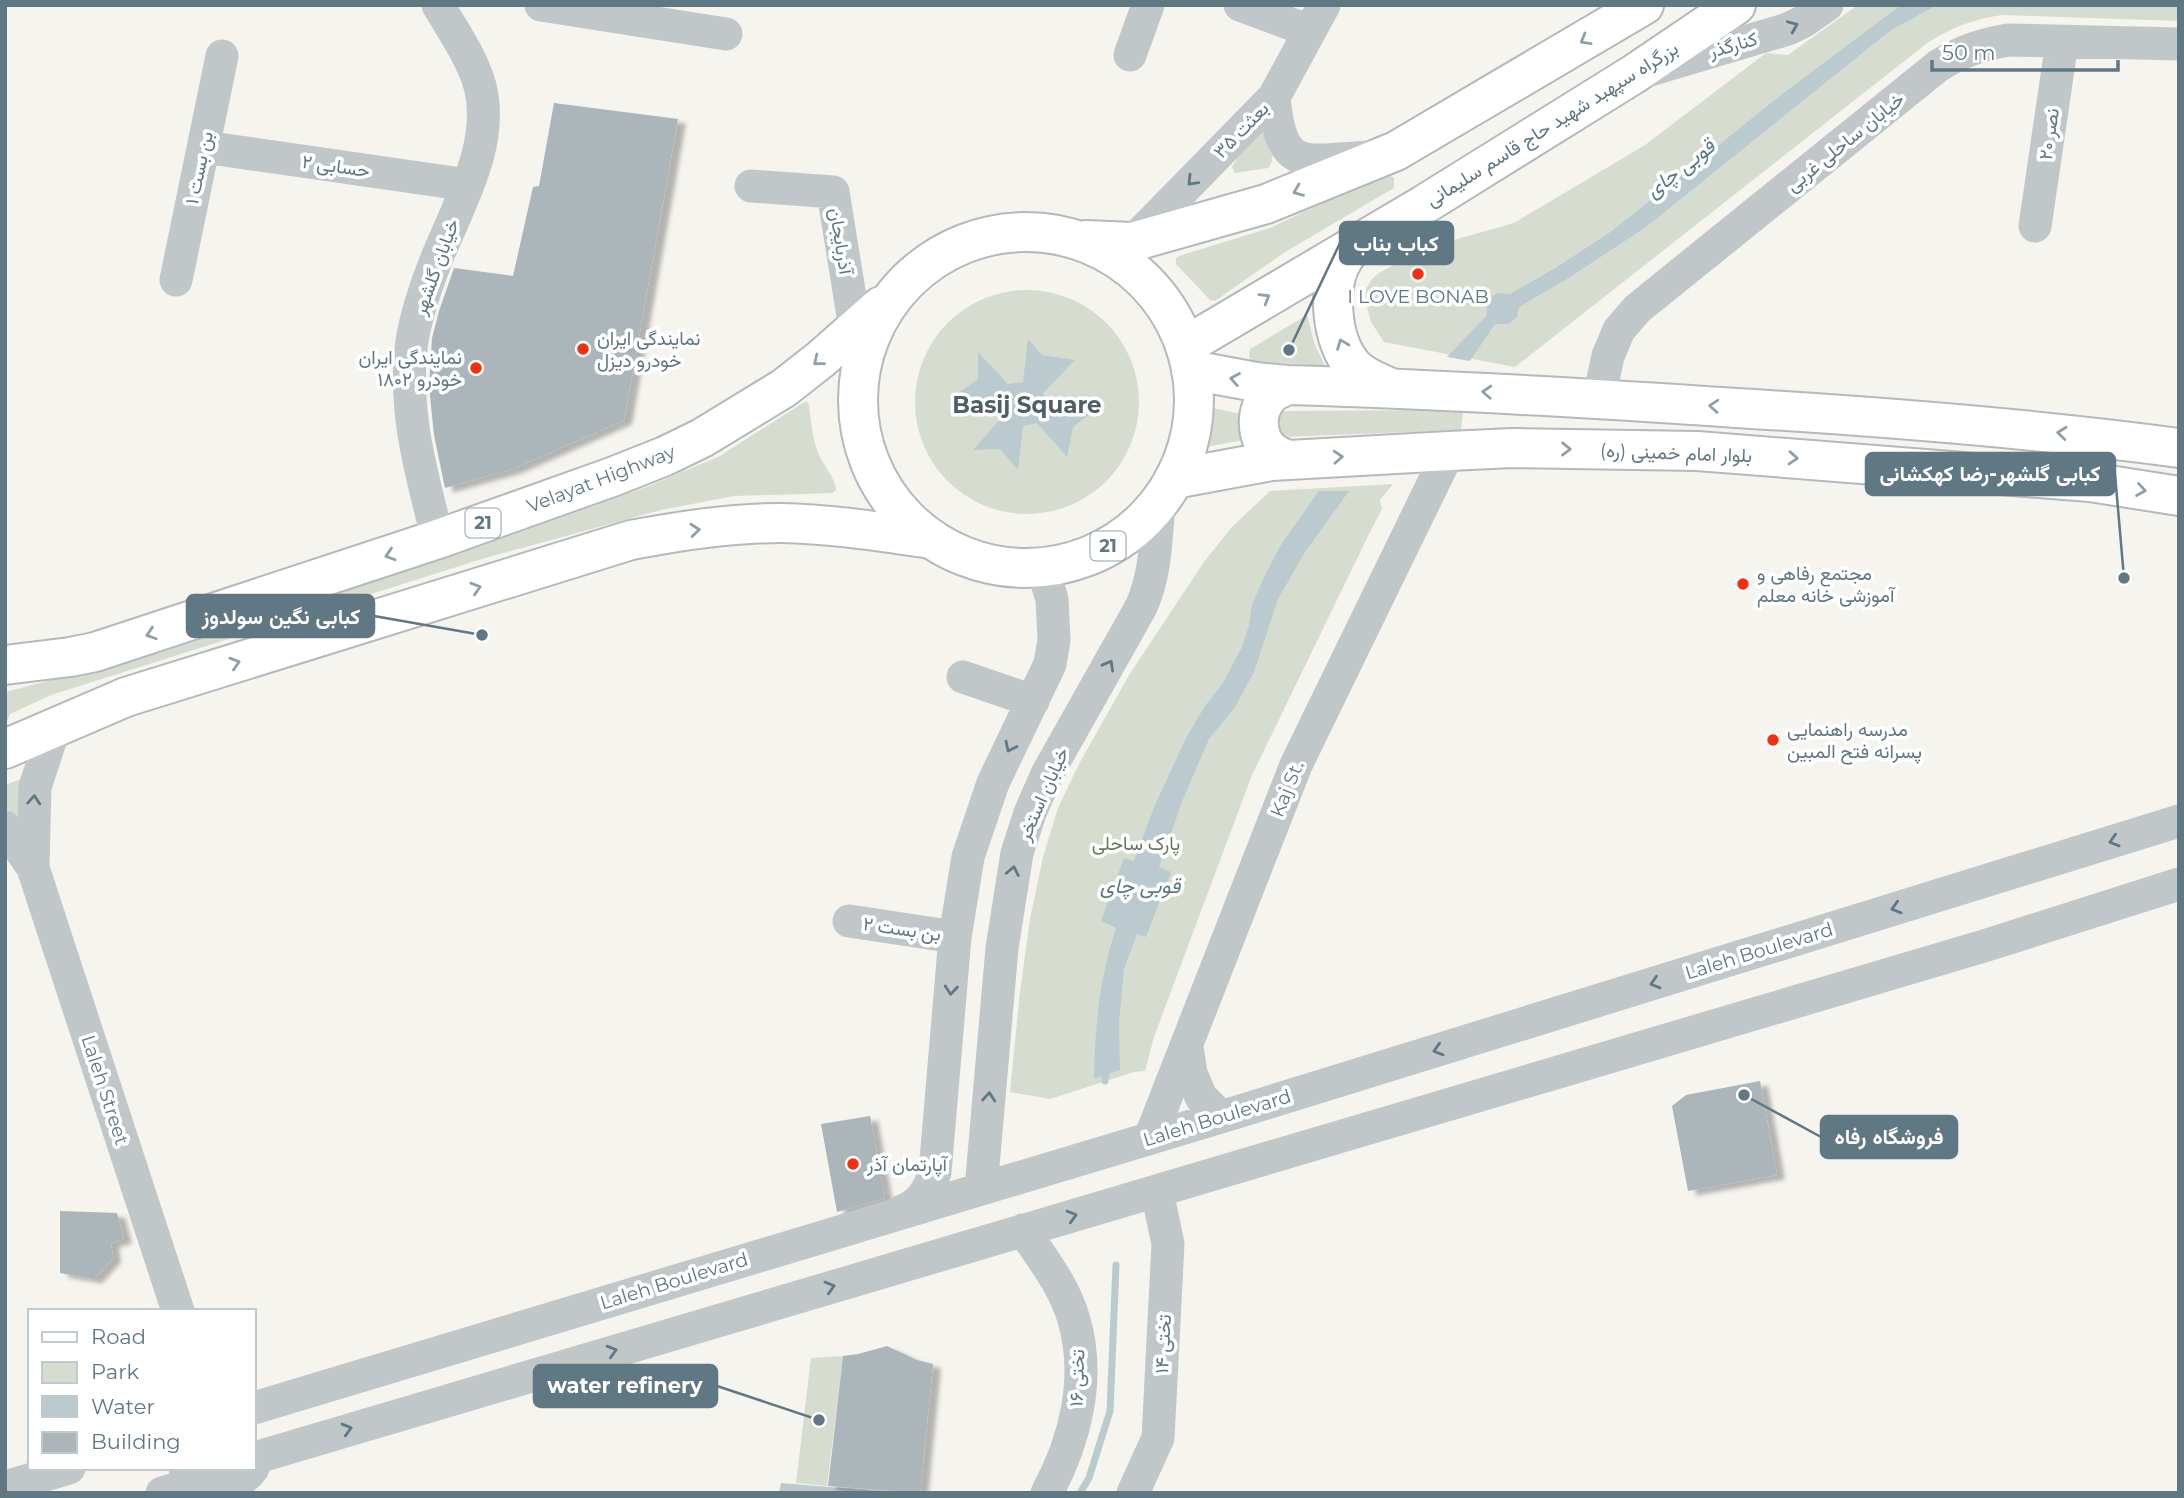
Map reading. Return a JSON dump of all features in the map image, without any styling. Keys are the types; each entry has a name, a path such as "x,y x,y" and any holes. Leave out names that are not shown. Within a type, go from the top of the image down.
{"main road":[{"name":"21","path":"1079,240 1108,253 1129,267 1147,283 1169,313 1188,358 1194,398 1192,426 1185,453 1166,491 1131,530 1098,551 1074,561 1042,567 984,563 948,549 904,515 882,486 867,453 860,417 860,381 868,345 883,312 906,283 924,267 944,253 990,236 1038,232 1079,240 1132,242 1266,204 1389,154 1644,5"},
{"name":"بزرگراه سپهبد شهید حاج قاسم سلیمانی","path":"1188,358 1359,242 1634,74 1736,5"},
{"path":"1389,154 1414,163 1422,175 1426,189 1425,204"},
{"path":"1359,242 1344,258 1337,278 1334,288 1334,320 1343,351 1353,365 1363,375 1391,388"},
{"name":"Velayat Highway","path":"8,660 70,657 94,652 438,540 665,456 702,438 784,388 821,359 906,283"},
{"path":"1188,358 1256,382 1288,385 1599,399 1947,421 2179,448"},
{"path":"1287,460 1272,452 1264,442 1258,417 1262,405 1270,395 1288,385"},
{"name":"بلوار امام خمینی (ره)","path":"1166,491 1220,469 1287,460 1513,449 1698,451 2090,482 2179,496"},
{"name":"21","path":"5,749 127,697 631,540 735,525 780,523 848,527 932,538"}],"street":[{"name":"خیابان گلشهر","path":"438,5 479,83 483,118 478,150 468,185 422,298 413,335 411,410 423,481 438,540"},
{"path":"541,5 726,34"},
{"path":"1130,55 1148,5"},
{"path":"1240,5 1317,18 1274,97"},
{"name":"کنارگذر","path":"1634,74 1788,29 1804,22 1826,5"},
{"name":"خیابان ساحلی غربی","path":"1599,399 1608,356 1619,330 1637,309 1938,66 1957,54 1981,45 2008,40 2179,44"},
{"name":"نصر ۲۰","path":"2035,226 2062,42"},
{"name":"بن بست ۱","path":"176,280 222,56"},
{"name":"بعثت ۳۵","path":"1274,97 1276,125 1282,141 1293,155 1304,160 1389,154"},
{"name":"بعثت ۳۵","path":"1132,242 1274,97"},
{"name":"حسابی ۲","path":"204,147 468,185"},
{"name":"آذربایجان","path":"751,186 833,192 855,328"},
{"name":"Kaj St.","path":"1150,1138 1296,765 1448,451"},
{"name":"خیابان استخر","path":"981,1189 1002,948 1017,853 1030,813 1048,774 1148,591 1166,491"},
{"path":"879,1220 915,1206 928,1191 935,1172 961,893 977,826 993,783 1050,664 1054,640 1052,599 1042,567"},
{"path":"962,677 1033,701"},
{"name":"Laleh Street","path":"33,868 35,787 55,726"},
{"name":"Laleh Boulevard","path":"269,1404 1221,1117 2179,821"},
{"name":"Laleh Street","path":"5,827 33,868 177,1309"},
{"path":"256,1455 1984,946 2179,884"},
{"name":"بن بست ۲","path":"849,921 955,937"},
{"path":"1187,1047 1191,1073 1201,1097 1221,1117"},
{"path":"939,1139 946,1152 960,1159 976,1155 985,1139"},
{"name":"تختی ۱۴","path":"1133,1493 1158,1438 1168,1244 1157,1191"},
{"name":"تختی ۱۶","path":"1023,1230 1058,1284 1074,1318 1081,1351 1081,1376 1071,1442 1047,1493"},
{"path":"269,1404 275,1410 273,1426 282,1440 296,1444"},
{"path":"5,1488 62,1470"},
{"path":"149,1493 154,1484 154,1470"},
{"path":"162,1493 192,1475 219,1488 230,1486 239,1482 246,1470"}],"green space":[{"path":"1858,5 2179,5 2179,21 2002,15 1962,25 1926,44 1515,367 1384,342 1371,322 1365,299 1366,289 1379,273 1436,245 1514,223 1645,145 1766,53 1788,55"},
{"path":"1262,130 1266,133 1272,152 1271,164 1268,168 1235,173 1232,167 1252,134"},
{"path":"1386,173 1394,178 1394,188 1285,252 1215,301 1210,300 1176,264 1176,258 1179,256 1270,228"},
{"path":"1027,290 1049,292 1080,303 1098,315 1114,331 1126,349 1134,370 1139,402 1137,424 1126,455 1114,473 1098,489 1080,501 1059,509 1027,514 1005,512 974,501 956,489 940,473 928,455 920,434 915,402 917,380 928,349 940,331 956,315 974,303 995,295"},
{"path":"1307,315 1315,345 1325,366 1252,361 1249,357 1250,349"},
{"path":"806,401 817,450 835,485 836,490 832,493 734,496 661,510 485,558 51,695 10,714 5,726 5,692 481,546 649,486 720,456"},
{"path":"1208,407 1236,413 1249,412 1250,439 1205,447 1203,444"},
{"path":"1463,410 1461,430 1283,437 1278,435 1276,414 1281,411"},
{"name":"پارک ساحلی","path":"1393,484 1380,500 1382,509 1252,775 1154,1037 1145,1071 1134,1072 1050,1099 1010,1092 1030,919 1043,857 1058,808 1079,764 1129,675 1204,562 1231,528 1270,491"},
{"path":"24,778 22,807 17,819 5,807 5,785"},
{"path":"843,1356 827,1486 796,1483 811,1358"}],"water":[{"name":"قوبی چای","path":"1901,5 1937,5 1891,30 1646,227 1519,307 1517,317 1509,324 1495,324 1470,361 1447,357 1487,315 1487,304 1494,295 1510,294 1612,231 1781,95"},
{"path":"1028,339 1042,355 1075,360 1043,393 1046,404 1096,409 1073,427 1067,457 1037,423 1023,426 1018,470 1000,449 973,450 1004,415 1000,406 955,395 978,379 978,352 1008,384 1023,382"},
{"name":"قوبی چای","path":"1319,491 1349,491 1305,552 1278,599 1254,672 1235,707 1209,739 1183,799 1159,867 1171,872 1146,937 1137,934 1124,969 1119,1022 1120,1070 1094,1079 1099,1003 1116,928 1101,921 1124,858 1134,861 1155,805 1186,738 1223,683 1242,647 1252,605 1264,577 1282,543"},
{"path":"781,1483 902,1493 779,1493"}],"building":[{"name":"نمایندگی ایران خودرو دیزل","path":"554,103 678,119 624,420 513,469 445,488 434,435 429,386 432,338 439,311 454,268 513,276 533,187 539,186"},
{"path":"1760,1081 1777,1175 1688,1191 1672,1106 1686,1095"},
{"name":"آپارتمان آذر","path":"870,1116 885,1198 837,1212 821,1124"},
{"path":"60,1211 117,1213 124,1239 111,1243 113,1258 94,1279 60,1273"},
{"path":"887,1346 917,1360 933,1364 920,1493 828,1486 843,1356"}],"waterway":[{"name":"قوبی چای","path":"1105,1081 1106,1066"},
{"name":"قوبی چای","path":"1080,1493 1089,1478 1110,1411 1116,1265"}],"place":[{"name":"I LOVE BONAB","path":"1418,274"},
{"name":"نمایندگی ایران خودرو دیزل","path":"583,349"},
{"name":"کباب بناب","path":"1289,350"},
{"name":"نمایندگی ایران خودرو ۱۸۰۲","path":"476,368"},
{"name":"کبابی گلشهر-رضا کهکشانی","path":"2124,578"},
{"name":"مجتمع رفاهی و آموزشی خانه معلم","path":"1743,584"},
{"name":"کبابی نگین سولدوز","path":"482,635"},
{"name":"مدرسه راهنمایی پسرانه فتح المبین","path":"1773,740"},
{"name":"فروشگاه رفاه","path":"1744,1095"},
{"name":"آپارتمان آذر","path":"853,1164"},
{"name":"water refinery","path":"819,1420"}],"district":[{"name":"Basij Square","path":"1027,405"}]}
